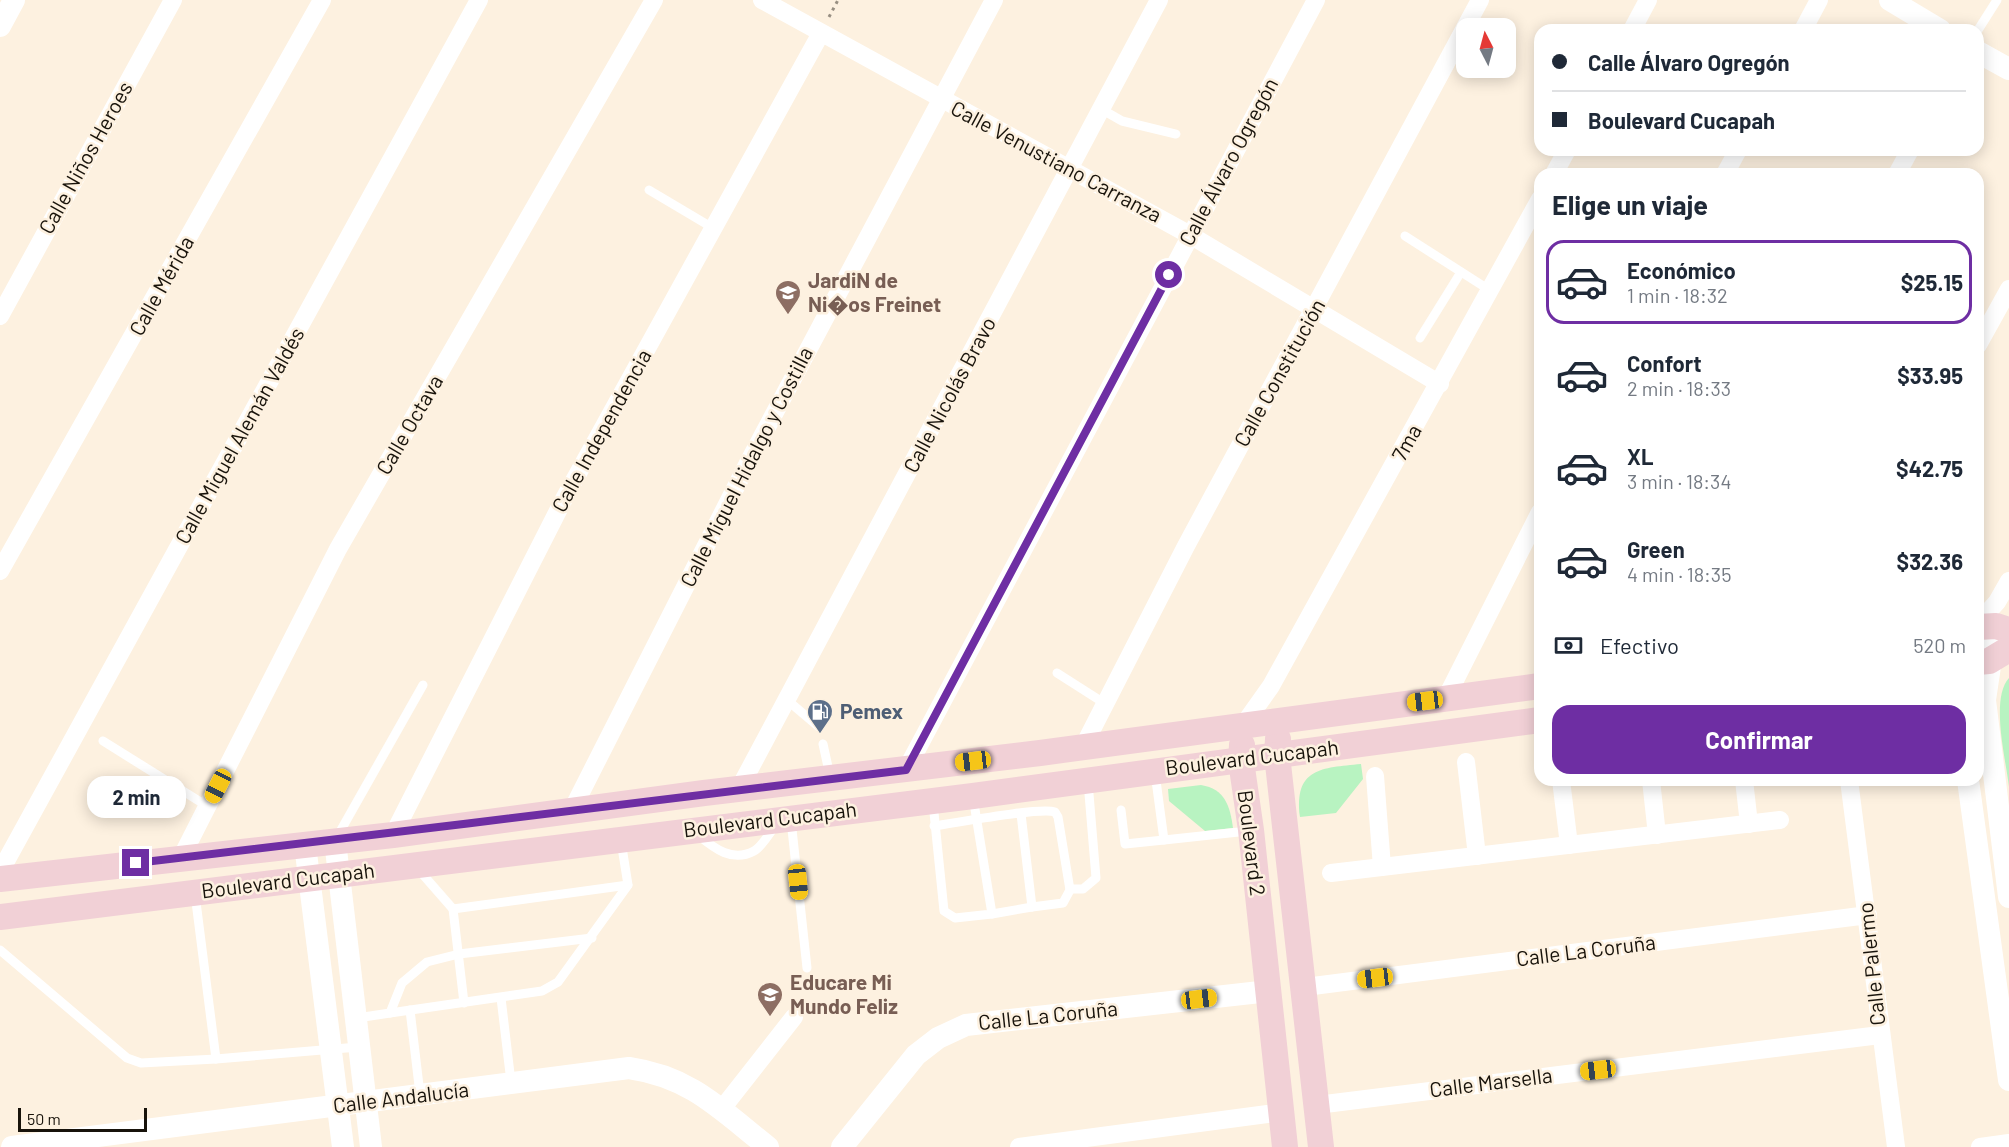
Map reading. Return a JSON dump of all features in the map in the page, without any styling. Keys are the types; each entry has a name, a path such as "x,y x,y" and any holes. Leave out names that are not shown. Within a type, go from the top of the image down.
{"main road":[{"name":"Boulevard Cucapah","path":"0,879 393,835 704,793 1040,753 1534,687"},
{"name":"Boulevard 2","path":"1278,720 1277,755 1305,987 1321,1147"},
{"name":"Boulevard Cucapah","path":"0,917 339,876 620,838 973,796 1534,721"},
{"name":"Boulevard 2","path":"1244,724 1241,761 1251,830 1285,1147"},
{"path":"933,801 946,788 1040,753"},
{"path":"620,838 630,824 645,813 704,793"}],"street":[{"path":"0,26 13,0"},
{"name":"Calle Niños Heroes","path":"0,316 173,0"},
{"name":"Calle Mérida","path":"0,571 322,0"},
{"name":"Calle Miguel Alemán Valdés","path":"0,872 479,0"},
{"name":"Calle Octava","path":"181,858 338,549 654,0"},
{"name":"Calle Venustiano Carranza","path":"762,0 1190,235 1314,311 1440,384"},
{"name":"Calle Miguel Hidalgo y Costilla","path":"572,810 748,463 994,0"},
{"name":"Calle Nicolás Bravo","path":"740,789 1159,0"},
{"name":"Calle Álvaro Ogregón","path":"906,770 1317,0"},
{"name":"Calle Constitución","path":"1083,747 1104,703 1480,0"},
{"path":"1635,24 1648,0"},
{"path":"1806,24 1820,0"},
{"path":"1890,0 1930,24"},
{"name":"Calle Independencia","path":"393,835 565,497 821,33"},
{"path":"1984,55 2009,69"},
{"name":"7ma","path":"1271,686 1534,210"},
{"path":"1984,334 2009,289"},
{"path":"1446,698 1534,524"},
{"path":"2009,582 1992,621 1992,657 1985,700 2009,897"},
{"path":"1244,724 1271,686"},
{"name":"Boulevard 2","path":"1271,686 1278,720"},
{"path":"1466,762 1477,856"},
{"path":"1375,776 1382,867"},
{"path":"1562,786 1569,845"},
{"path":"1652,786 1657,834"},
{"path":"1745,786 1749,824"},
{"name":"Calle Palermo","path":"1850,786 1896,1147"},
{"path":"1969,786 2009,1080"},
{"path":"1331,873 1780,820"},
{"path":"335,841 371,1147"},
{"path":"304,845 343,1147"},
{"name":"Calle La Coruña","path":"1305,987 1868,915"},
{"name":"Calle La Coruña","path":"842,1147 916,1055 938,1038 966,1025 1269,991"},
{"path":"721,1110 794,1017"},
{"name":"Calle Marsella","path":"1317,1105 1880,1035"},
{"name":"Calle Andalucía","path":"12,1147 50,1144 629,1068 657,1072 693,1088 768,1147"},
{"path":"1019,1147 1282,1112"},
{"path":"1980,1147 2009,1143"}],"lane":[{"path":"1982,24 1997,0"},
{"path":"1101,109 1122,121 1176,134"},
{"path":"649,190 713,228"},
{"path":"1405,236 1491,291"},
{"path":"1420,338 1461,272"},
{"path":"1057,673 1104,703"},
{"path":"335,841 423,685"},
{"path":"787,700 819,727"},
{"path":"103,741 207,806"},
{"path":"823,744 830,778"},
{"path":"1155,771 1164,840"},
{"path":"1070,889 1083,889 1096,879 1088,781"},
{"path":"973,796 992,914"},
{"path":"933,801 934,826 944,911 954,918 1063,903 1070,889 1055,812 1049,810 934,826"},
{"path":"1121,810 1125,844 1251,830"},
{"path":"1021,814 1032,907"},
{"path":"786,818 807,968"},
{"path":"355,1018 501,998 550,988 558,982 592,938 628,885 620,838"},
{"path":"414,865 453,909 464,1003"},
{"path":"453,909 628,885"},
{"path":"194,893 216,1059"},
{"path":"390,1013 402,982 427,962 459,954 592,938"},
{"path":"1,952 127,1058 141,1063 330,1051 358,1047"},
{"path":"501,998 512,1084"},
{"path":"410,1010 420,1095"}],"green space":[{"path":"2009,678 2009,787 2000,715 2003,688"},
{"path":"1361,764 1363,779 1336,813 1300,817 1299,801 1301,789 1306,780 1323,770"},
{"path":"1201,785 1216,790 1225,800 1233,828 1205,831 1169,801 1168,789"}],"place":[{"name":"JardiN de Ni�os Freinet","path":"788,316"},
{"name":"Pemex","path":"820,735"},
{"name":"Educare Mi Mundo Feliz","path":"770,1018"}],"route":[{"path":"136,863 393,835 704,793 906,770 1169,275"}]}
